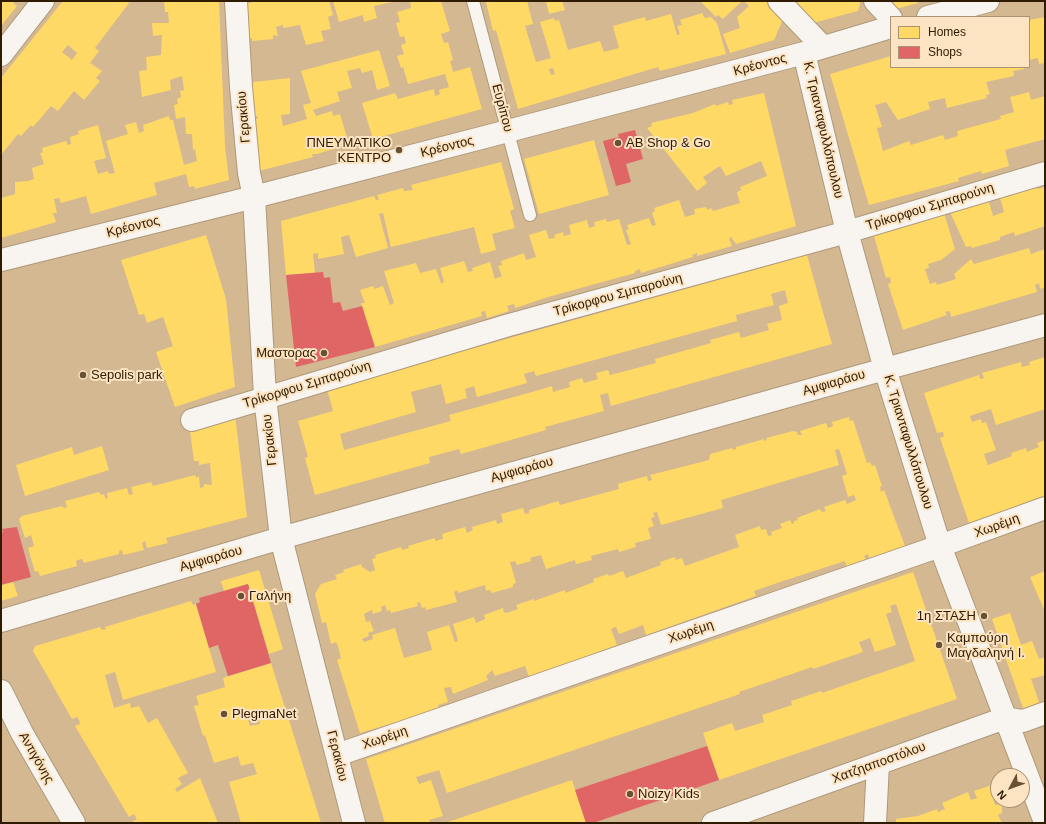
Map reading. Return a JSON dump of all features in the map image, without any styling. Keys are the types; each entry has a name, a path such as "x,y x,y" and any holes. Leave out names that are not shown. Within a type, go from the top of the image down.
{"street":[{"path":"1,55 43,1"},
{"name":"Γερακίου","path":"236,1 249,172 254,198 266,397 281,538 354,823"},
{"path":"778,1 814,50"},
{"path":"875,1 890,17"},
{"path":"932,16 988,1"},
{"name":"Κρέοντος","path":"1,260 254,198 814,50 890,27"},
{"name":"Κ. Τριανταφυλλόπουλου","path":"814,50 847,232 885,369 940,546 1045,822"},
{"name":"Τρίκορφου Σμπαρούνη","path":"192,420 509,325 847,232 1045,173"},
{"name":"Αμφιαράου","path":"1,621 281,538 1045,325"},
{"name":"Χωρέμη","path":"337,755 940,546 1045,508"},
{"name":"Αντιγόνης","path":"1,691 22,733 74,823"},
{"name":"Χατζηαποστόλου","path":"713,823 1005,718 1023,722 1045,713"},
{"path":"875,823 878,764"}],"lane":[{"name":"Ευρίπου","path":"473,1 530,215"}],"building: Homes":[{"path":"1,1 14,1 13,3 17,6 1,26"},
{"path":"63,1 127,1 129,3 95,48 99,51 90,63 102,71 96,78 100,81 84,100 74,91 58,111 51,106 33,127 31,125 21,136 18,134 1,155 1,85 3,82 1,81 1,78","holes":["68,45 77,53 72,60 62,52"]},
{"path":"164,1 219,1 225,146 229,180 195,189 194,186 189,187 186,174 154,183 157,195 91,214 86,196 61,203 59,198 54,199 57,213 53,213 56,222 1,238 1,198 15,194 15,182 34,179 32,168 44,164 40,153 43,152 42,148 66,141 68,145 71,144 70,137 79,134 78,131 98,125 106,158 94,161 98,174 108,171 109,174 115,173 106,141 128,134 125,125 136,122 139,133 144,131 143,125 169,116 170,120 173,120 184,165 197,161 195,149 193,150 192,134 186,134 185,117 176,119 174,105 178,104 177,99 181,97 180,91 184,90 182,76 170,80 171,90 142,97 139,71 147,70 146,57 161,55 162,35 153,36 152,23 169,23 168,12 165,12"},
{"path":"257,1 329,1 333,15 328,17 331,29 321,31 324,41 306,45 300,25 283,28 283,25 276,27 278,36 273,35 273,39 252,41 252,38 247,39 245,4"},
{"path":"333,1 393,2 374,6 377,18 364,22 363,15 339,22"},
{"path":"410,1 441,1 450,31 441,34 444,43 448,42 453,60 450,61 453,72 470,67 482,109 373,139 362,103 395,93 398,99 434,89 435,96 440,94 439,90 449,87 445,74 408,84 403,67 401,68 397,56 404,54 401,45 406,43 404,36 400,37 396,23 400,22 397,12 411,8"},
{"path":"527,1 533,24 525,26 536,62 551,58 540,22 554,18 555,21 559,20 568,50 600,41 604,52 619,48 613,26 645,17 646,21 671,14 677,35 680,34 677,26 682,25 680,20 702,13 705,18 711,17 717,23 726,54 660,71 658,67 518,109 496,30 493,31 486,2","holes":["553,68 555,74 551,75 549,69"]},
{"path":"546,1 562,1 565,10 549,14"},
{"path":"700,1 742,1 723,19 718,15 716,17"},
{"path":"744,1 768,1 784,17 774,40 730,53 723,34 740,28 737,17 749,6"},
{"path":"790,1 859,1 860,3 858,11 813,23"},
{"path":"888,1 918,1 918,3 896,9"},
{"path":"1045,17 1045,63 1039,64 1038,58 1030,60 1030,20"},
{"path":"379,50 390,86 377,90 372,70 362,73 360,68 347,71 352,88 337,92 340,101 313,110 316,116 332,111 333,116 340,114 349,144 317,154 312,154 313,157 259,171 254,119 258,119 257,116 254,116 250,85 253,85 253,82 290,78 290,114 281,115 283,126 307,119 303,105 311,103 301,71"},
{"path":"890,56 890,68 1024,68 1013,71 1014,76 986,82 990,94 986,95 987,98 947,108 945,98 928,102 930,109 898,120 886,102 875,105 882,127 877,128 883,151 909,141 911,145 943,135 945,140 958,136 957,131 1001,119 1000,116 1014,112 1010,97 1029,92 1031,100 1045,96 1045,139 1005,150 1009,166 982,174 981,171 958,178 959,181 869,205 830,74"},
{"path":"764,93 796,226 736,244 731,237 729,238 732,246 697,256 697,253 692,255 693,257 641,273 640,269 635,271 635,273 548,297 515,308 514,304 507,306 509,311 487,318 485,311 481,312 482,316 375,347 361,303 365,303 360,290 373,286 375,289 383,286 390,305 394,303 384,271 416,263 420,273 436,269 441,283 444,282 440,268 464,261 468,272 473,271 472,268 490,262 495,279 502,276 498,266 502,265 501,261 524,253 526,260 536,257 529,235 546,230 549,239 555,238 554,235 563,232 564,236 571,234 569,225 587,220 589,228 595,226 594,222 606,219 607,222 619,219 627,245 631,244 626,230 629,229 627,225 649,218 652,226 656,225 652,213 655,211 654,208 679,200 685,217 695,214 694,209 706,207 707,210 711,208 713,211 740,203 737,192 741,190 740,187 767,176 761,161 726,176 720,166 703,177 707,183 697,191 647,128 652,126 651,123 693,113 715,104 716,106 728,102 729,105 733,104 732,100"},
{"path":"594,140 609,195 539,214 524,159"},
{"path":"501,162 514,209 510,211 515,228 492,234 496,250 481,254 474,227 391,247 383,213 379,214 388,248 356,257 349,235 341,237 344,254 318,259 318,253 313,254 315,273 286,275 281,221 374,196 376,200 379,200 377,195 403,188 404,191 413,190 411,185"},
{"path":"1036,186 1037,189 1045,187 1045,226 1015,236 1014,232 1000,237 1000,240 972,248 971,246 966,247 949,210 988,199 993,216 1004,212 1000,198"},
{"path":"944,213 955,249 941,260 928,264 929,268 925,269 930,284 936,282 937,285 956,279 954,274 971,259 974,264 1029,248 1031,254 1045,249 1045,287 1040,289 1039,283 1035,285 1037,292 951,317 950,311 945,312 947,315 903,330 888,284 891,283 890,277 886,278 874,236"},
{"path":"206,235 226,299 235,387 175,407 156,352 173,346 163,317 147,323 144,314 139,315 121,260"},
{"path":"807,255 832,344 611,406 608,393 600,395 604,411 545,427 546,430 461,454 459,449 429,457 430,463 315,495 305,458 308,457 298,421 333,411 327,389","holes":["785,290 788,303 779,306 782,320 767,324 769,330 741,338 739,332 710,340 711,343 655,359 656,363 610,375 608,370 596,373 598,379 584,383 582,378 569,382 570,387 553,392 552,386 449,415 451,421 344,450 340,434 416,412 411,392 441,384 446,404 467,398 465,389 474,386 477,397 527,383 524,374 534,371 536,376 737,321 736,315 774,305 771,294"]},
{"path":"1045,357 1045,409 996,425 991,409 970,416 972,422 981,419 982,423 986,422 996,450 984,454 988,465 1012,456 1011,453 1026,448 1027,452 1039,447 1037,443 1045,440 1045,497 969,523 940,438 944,436 943,432 937,433 924,393 979,375 980,379 984,378 982,373 1021,362 1022,367 1030,365 1029,362"},
{"path":"235,414 247,517 166,538 168,543 147,548 145,541 142,543 144,550 123,555 122,550 119,551 119,554 84,563 82,559 78,560 76,561 77,566 40,576 38,571 35,572 28,548 34,546 31,535 25,538 19,519 22,516 62,506 64,508 67,507 65,501 99,492 101,495 104,494 105,498 108,498 107,493 127,488 129,495 133,494 131,487 151,482 153,486 195,475 196,478 199,476 200,488 204,487 204,484 212,485 210,463 199,465 199,461 194,461 190,431"},
{"path":"849,417 850,421 853,420 867,463 870,462 872,466 875,465 882,486 880,487 881,492 884,490 905,546 869,558 868,554 864,556 866,559 846,566 845,561 783,581 754,591 756,596 646,635 643,625 619,634 616,627 611,629 617,645 529,677 525,666 495,676 492,670 486,676 488,680 453,694 451,687 444,688 448,702 438,705 439,709 360,733 337,660 341,658 338,646 336,642 331,644 326,622 322,623 315,594 321,584 337,579 335,575 344,572 343,570 361,564 362,567 370,572 375,570 372,559 376,558 375,555 401,547 402,550 409,548 408,546 435,538 435,541 443,539 442,534 465,527 467,533 473,530 472,527 496,520 497,524 503,522 501,514 523,508 525,514 529,513 529,510 558,501 560,505 619,489 618,484 647,476 648,481 652,480 650,475 709,460 710,454 732,448 733,450 736,449 736,447 764,439 764,441 767,440 766,438 793,431 797,432 798,435 802,435 800,431 826,423 828,428 833,426 832,422","holes":["839,449 847,474 842,476 848,497 854,495 856,500 847,504 845,500 824,507 826,511 822,512 820,509 797,518 798,520 794,521 792,524 790,520 780,524 782,528 771,532 772,535 768,536 766,529 761,530 760,526 735,535 739,547 685,566 682,558 676,560 675,557 660,562 661,565 626,578 623,571 609,576 608,574 593,579 594,582 565,593 565,590 534,601 534,599 516,605 518,609 507,613 504,613 503,608 484,615 485,619 476,623 474,617 453,624 458,641 455,642 449,625 427,632 432,650 404,658 395,628 372,635 373,639 364,642 362,639 369,636 368,633 374,631 370,621 366,622 364,614 372,610 373,614 382,611 381,607 385,605 387,611 390,610 391,613 418,606 417,603 420,602 422,608 425,607 426,610 457,602 454,592 457,590 458,593 485,585 486,591 490,590 492,593 513,587 513,584 516,583 510,562 515,561 517,565 531,561 530,558 541,555 546,569 575,560 576,564 592,560 591,556 618,549 619,552 636,547 635,543 651,539 648,528 654,526 651,518 655,517 653,513 657,512 661,525 723,508 721,500 839,465 835,450"]},
{"path":"102,446 109,470 25,496 16,465 72,447 74,455"},
{"path":"259,570 283,649 269,654 248,584 224,591 221,581"},
{"path":"1045,571 1045,612 1030,577"},
{"path":"913,572 957,699 719,780 703,733 732,723 735,731 764,722 762,715 792,705 791,701 821,691 822,693 915,661 896,604 890,606 892,612 886,614 896,645 875,652 870,638 859,642 863,652 813,669 812,667 739,692 740,694 447,793 439,770 416,777 419,784 431,780 443,816 429,820 430,823 385,823 366,759"},
{"path":"13,582 18,596 1,601 1,585"},
{"path":"191,601 193,605 196,604 216,672 123,700 115,672 105,675 114,708 130,703 131,708 139,706 148,723 157,718 188,773 178,778 182,784 175,789 177,792 200,778 218,823 130,823 137,819 134,814 129,817 75,726 80,724 79,720 77,717 72,719 33,651 35,646 100,627 102,630 106,629 105,627"},
{"path":"1010,613 1021,645 1032,641 1039,659 1045,657 1045,675 1031,679 1040,705 1024,711 992,619"},
{"path":"271,663 321,823 241,823 229,782 257,774 253,763 241,766 238,756 214,763 205,735 203,736 194,706 199,705 196,696 225,687 223,678","holes":["257,713 260,724 250,726 247,716"]},
{"path":"572,780 586,823 445,823"},
{"path":"990,786 990,808 1002,808 1002,813 998,815 1002,823 896,823 896,819 918,816 937,809 938,812 945,809 942,803 968,792 971,800 977,798 974,791"}],"building: Shops":[{"path":"635,130 643,159 626,164 631,182 616,186 603,141 619,137 618,134"},
{"path":"323,272 324,278 330,277 333,303 340,302 343,311 362,306 375,347 296,367 286,275"},
{"path":"17,527 31,577 1,585 2,529"},
{"path":"248,584 271,663 228,676 218,645 209,648 196,604 200,602 199,598"},
{"path":"707,746 719,780 593,823 586,823 575,790"}],"place":[{"name":"ΑΒ Shop & Go","path":"618,143"},
{"name":"ΠΝΕΥΜΑΤΙΚΟ ΚΕΝΤΡΟ","path":"399,150"},
{"name":"Μαστορας","path":"324,353"},
{"name":"Sepolis park","path":"83,375"},
{"name":"Γαλήνη","path":"241,596"},
{"name":"1η ΣΤΑΣΗ","path":"984,616"},
{"name":"Καμπούρη Μαγδαληνή Ι.","path":"939,645"},
{"name":"PlegmaNet","path":"224,714"},
{"name":"Noizy Kids","path":"630,794"}]}
